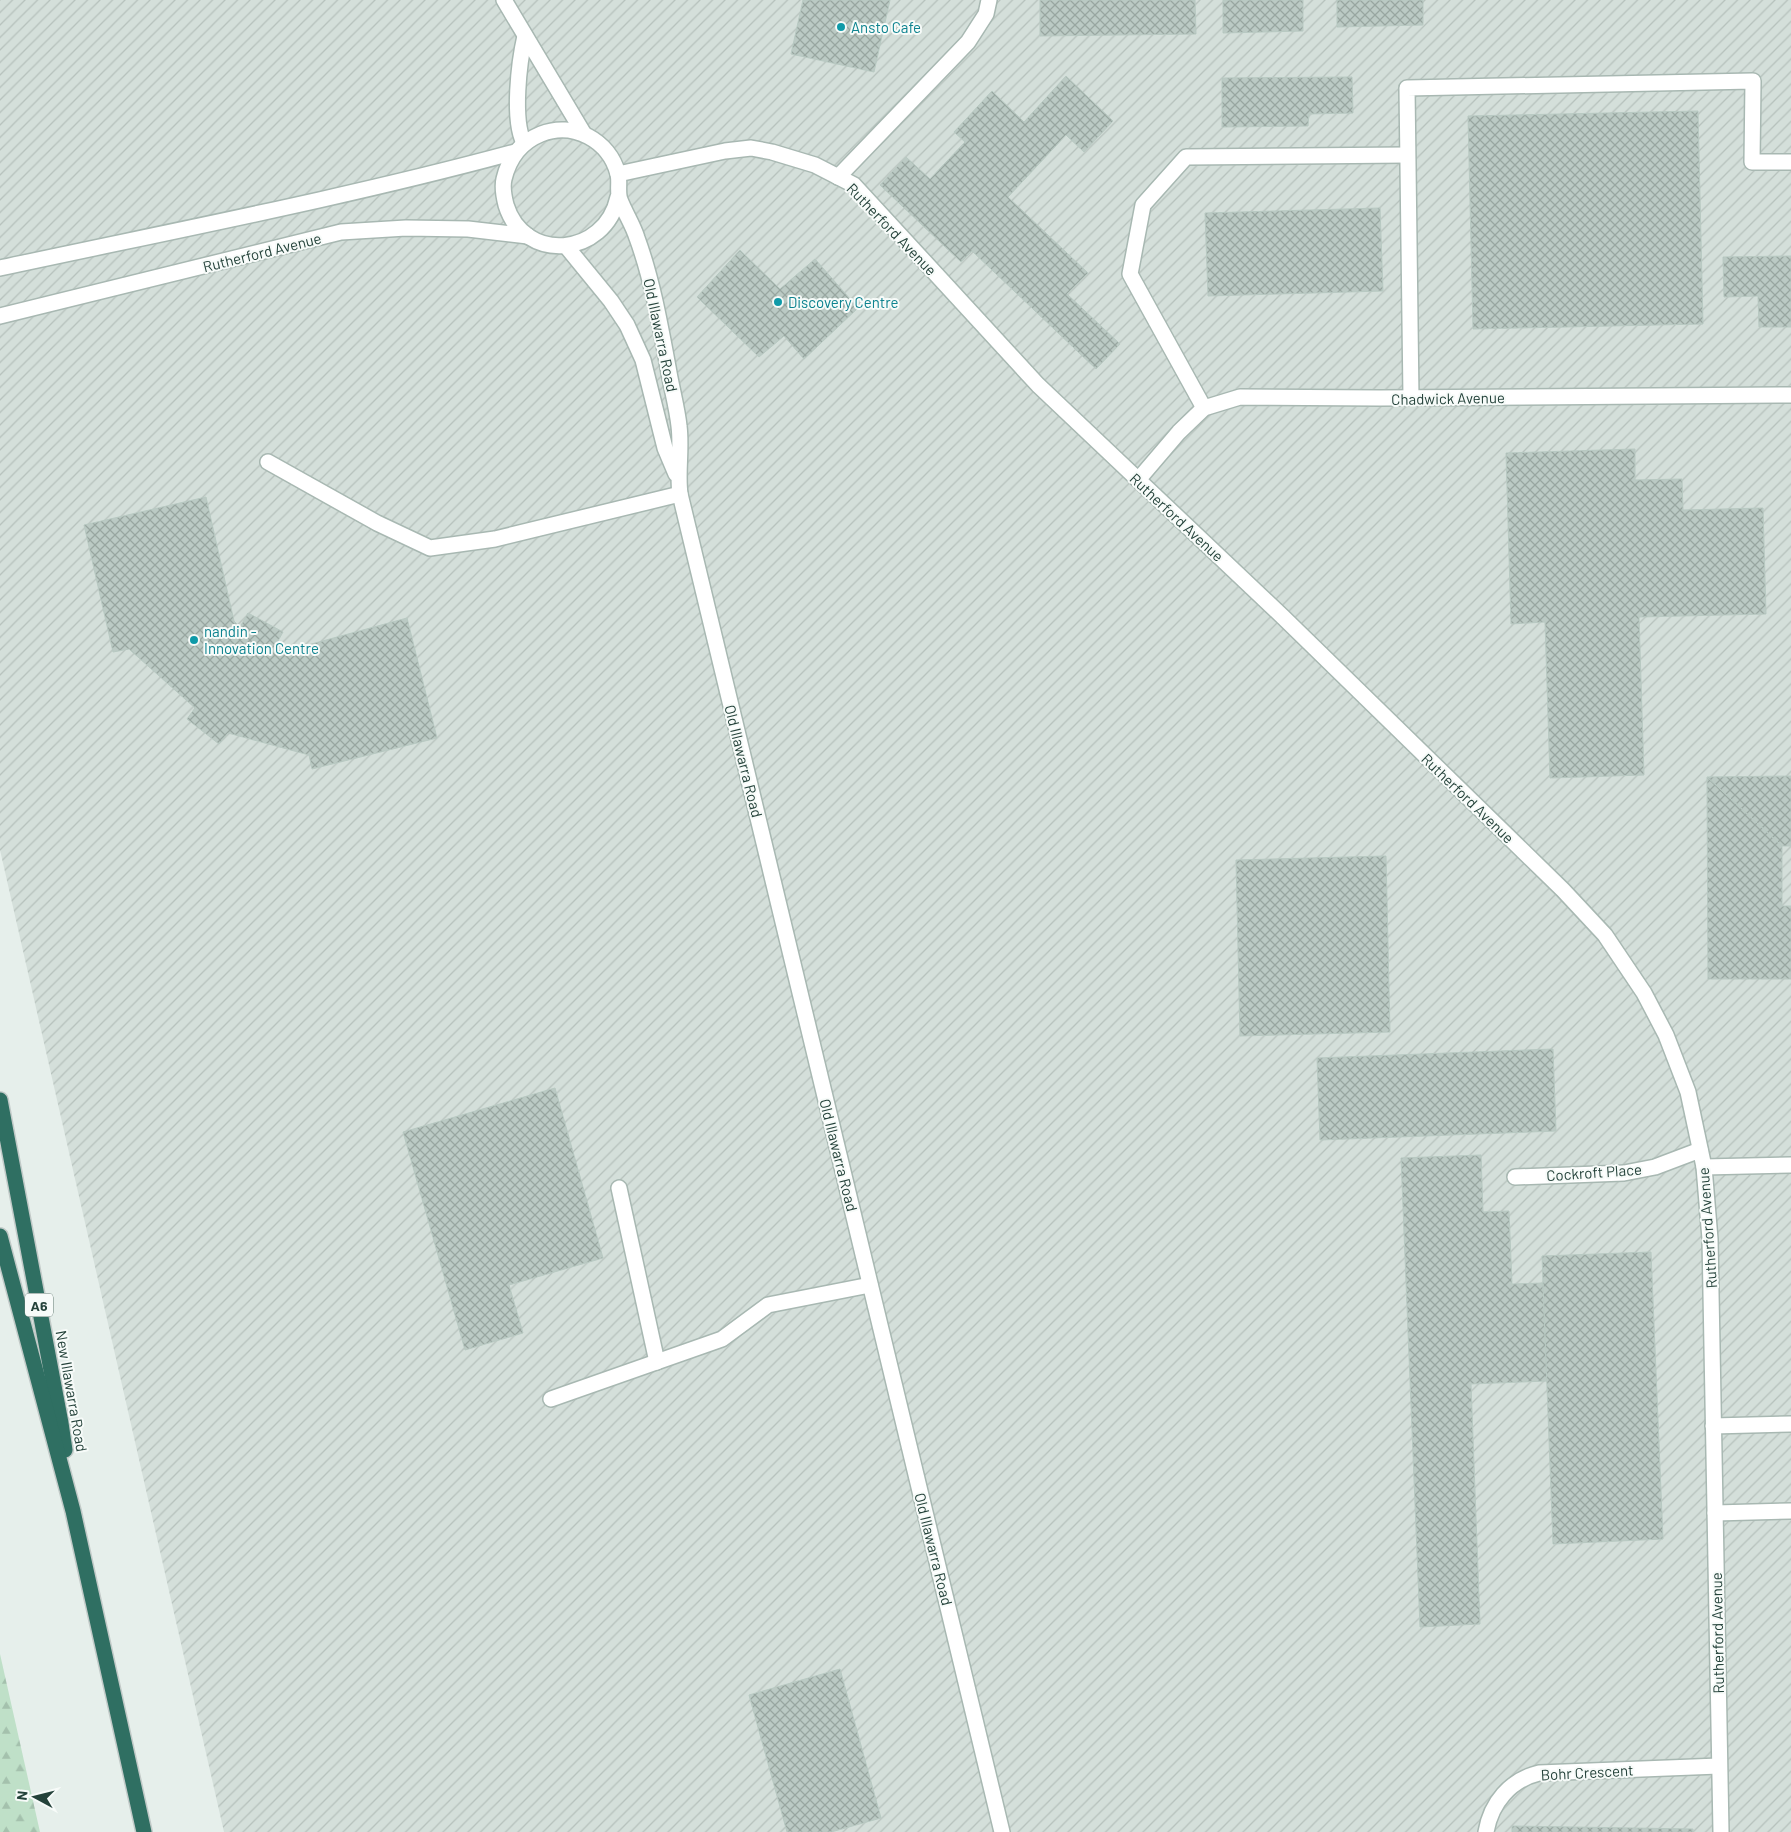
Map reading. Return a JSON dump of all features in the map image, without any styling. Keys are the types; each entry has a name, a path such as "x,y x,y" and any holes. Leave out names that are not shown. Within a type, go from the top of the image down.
{"highway":[{"name":"New Illawarra Road","path":"0,1100 61,1423 73,1511"},
{"name":"New Illawarra Road","path":"0,1236 73,1511 144,1832"}],"street":[{"path":"504,0 584,134"},
{"path":"838,177 968,42 986,14 988,0"},
{"path":"520,148 518,91 520,57 525,36"},
{"path":"1411,398 1407,88 1753,81 1752,162 1791,162"},
{"path":"565,130 584,134 596,141 606,150 618,174 618,197 611,218 596,234 587,240 566,246 547,244 528,236 508,212 504,197 504,181 508,166 520,148 534,136 546,132 565,130"},
{"path":"0,268 285,208 451,170 520,148"},
{"name":"Rutherford Avenue","path":"618,174 725,151 751,148 772,152 815,165 854,185 1038,385 1283,617 1563,890 1605,935 1644,993 1666,1035 1688,1092 1704,1167 1710,1238 1721,1832"},
{"path":"1204,408 1130,274 1143,205 1186,157 1407,154"},
{"name":"Old Illawarra Road","path":"618,197 640,246 662,332 679,426 678,478 680,494 1002,1832"},
{"name":"Rutherford Avenue","path":"0,316 341,232 424,228 528,236"},
{"name":"Old Illawarra Road","path":"566,246 612,301 627,325 643,360 665,448 678,478"},
{"name":"Chadwick Avenue","path":"1138,480 1179,432 1204,408 1240,397 1411,398 1791,395"},
{"path":"268,462 377,523 430,548 495,539 680,494"},
{"name":"Cockroft Place","path":"1515,1177 1624,1172 1655,1167 1700,1150"},
{"path":"1704,1167 1791,1165"},
{"path":"619,1188 657,1362"},
{"path":"552,1399 722,1339 768,1305 870,1285"},
{"path":"1713,1426 1791,1424"},
{"path":"1715,1513 1791,1511"},
{"name":"Bohr Crescent","path":"1486,1832 1494,1810 1502,1796 1512,1785 1525,1776 1539,1773 1720,1766"}],"shaded area":[{"path":"0,0 1791,0 1791,1832 224,1832 0,850"}],"green space":[{"path":"0,1654 40,1832 0,1832"}],"building":[{"name":"Ansto Cafe","path":"803,0 890,0 874,72 791,54"},
{"path":"1040,0 1195,0 1196,34 1040,36"},
{"path":"1223,0 1303,0 1303,31 1223,33"},
{"path":"1337,0 1423,0 1423,25 1337,27"},
{"path":"1066,76 1113,121 1084,152 1066,135 1008,197 1088,273 1067,294 1120,344 1096,369 972,251 961,262 880,185 906,157 930,179 965,142 954,132 992,91 1024,122"},
{"path":"1352,77 1353,113 1309,114 1308,126 1222,127 1222,78"},
{"path":"1698,111 1703,324 1473,329 1468,116"},
{"path":"1380,208 1383,291 1208,296 1205,213"},
{"name":"Discovery Centre","path":"740,250 780,289 815,259 858,308 804,359 784,336 759,357 697,297"},
{"path":"1791,256 1791,327 1759,327 1758,296 1724,297 1723,257"},
{"path":"1635,449 1635,480 1682,479 1683,510 1763,508 1766,614 1639,617 1644,775 1550,778 1545,622 1511,624 1506,453"},
{"name":"nandin - Innovation Centre","path":"206,497 234,621 240,627 248,613 283,632 274,648 282,652 407,618 437,738 312,769 309,755 228,733 219,744 187,719 195,708 129,649 113,652 84,525"},
{"path":"1791,776 1791,846 1782,846 1707,777"},
{"path":"1707,777 1782,846 1782,906 1791,906 1791,979 1708,979"},
{"path":"1386,856 1390,1032 1240,1036 1236,860"},
{"path":"1553,1049 1556,1131 1320,1140 1317,1058"},
{"path":"555,1088 603,1258 509,1285 523,1333 465,1350 403,1132"},
{"path":"1481,1155 1483,1212 1509,1211 1512,1284 1543,1283 1547,1381 1471,1384 1480,1624 1420,1627 1401,1158"},
{"path":"1651,1252 1663,1539 1553,1544 1542,1256"},
{"path":"840,1669 881,1818 831,1832 787,1832 749,1695"},
{"path":"1512,1826 1693,1829 1693,1832 1512,1832"}],"place":[{"name":"Ansto Cafe","path":"841,27"},
{"name":"Discovery Centre","path":"778,302"},
{"name":"nandin - Innovation Centre","path":"194,640"}]}
